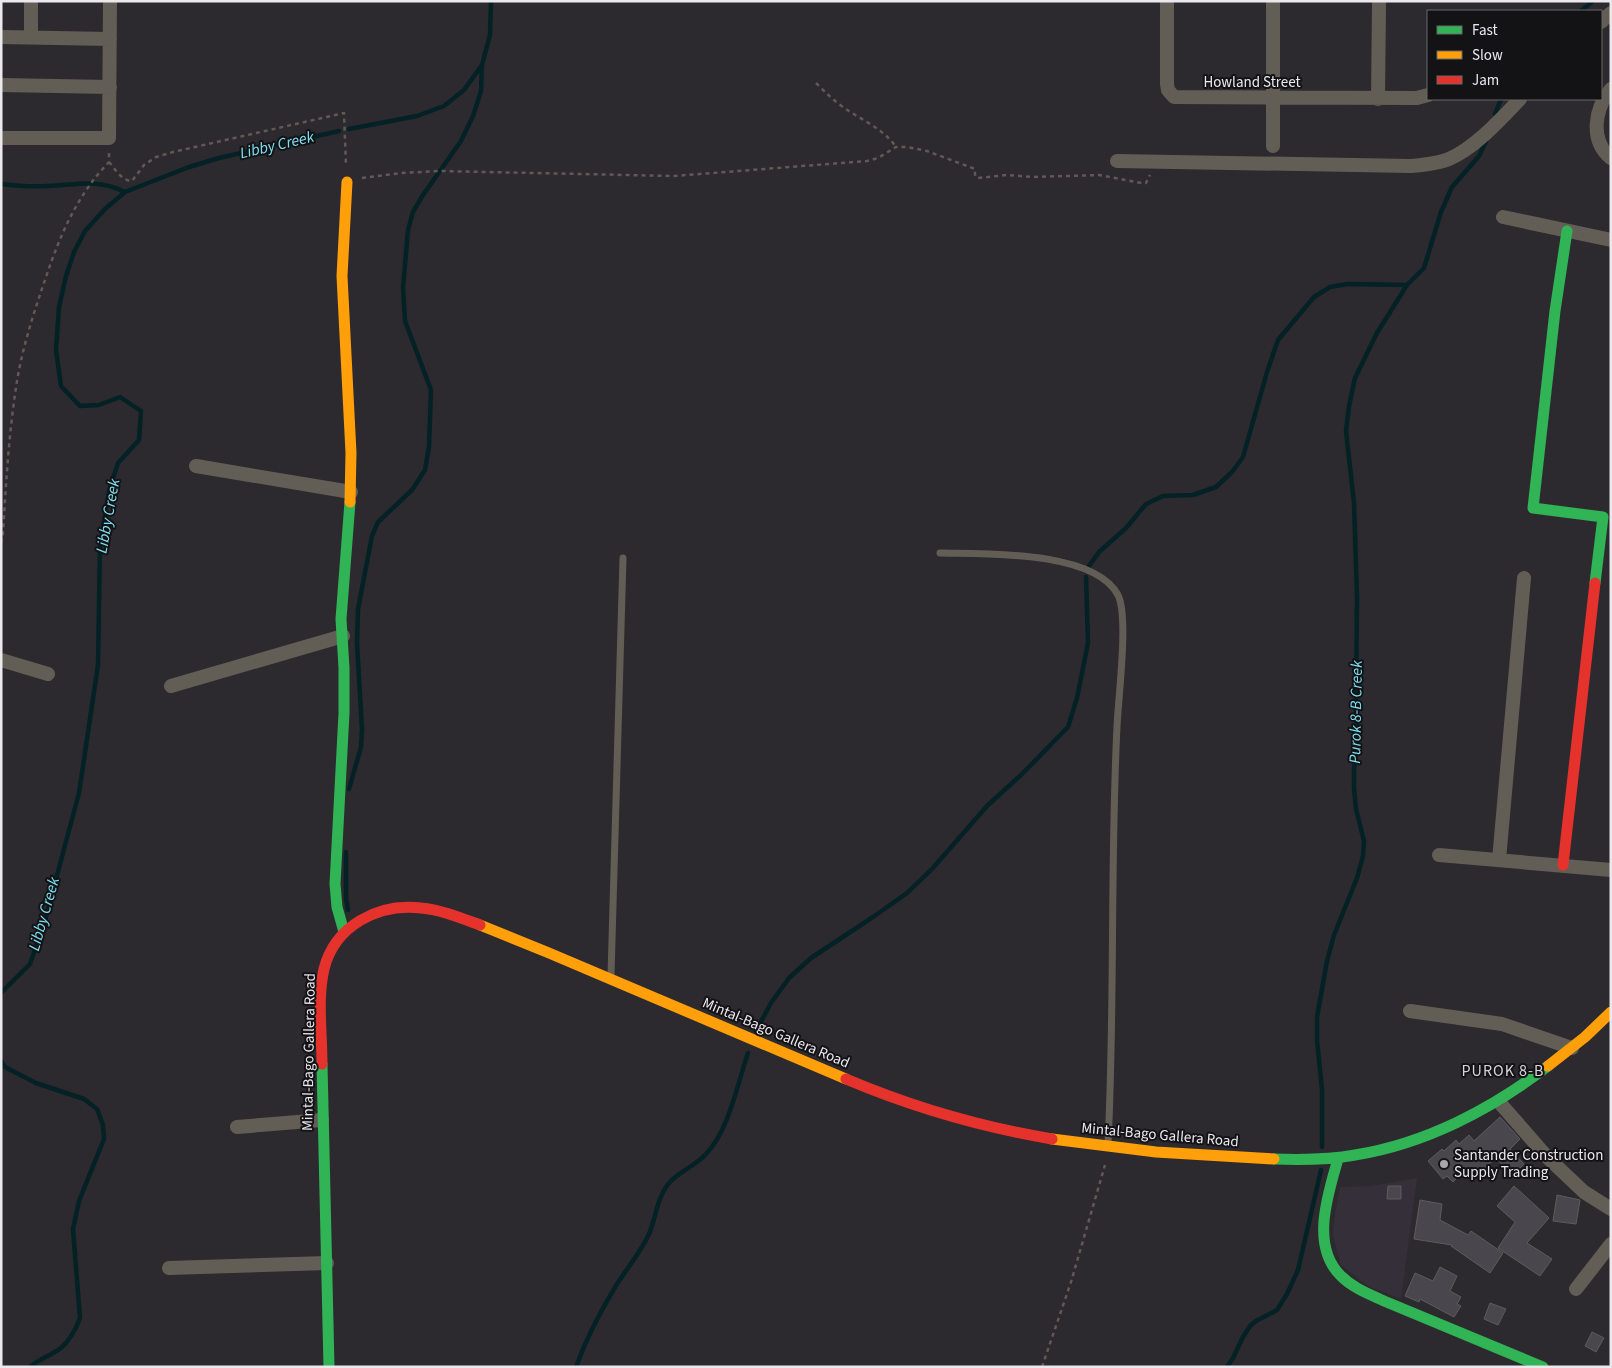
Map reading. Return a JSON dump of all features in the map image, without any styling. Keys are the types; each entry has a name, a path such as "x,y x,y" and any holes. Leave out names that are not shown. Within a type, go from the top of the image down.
{"main road":[{"path":"344,932 335,884 344,713 342,600 351,492 351,444 342,276 347,182"},
{"path":"1563,865 1603,517 1533,508 1555,311 1567,231"},
{"name":"Mintal-Bago Gallera Road","path":"330,1367 322,1120 321,988 325,966 333,946 344,932 357,921 384,910 418,907 434,910 480,926 569,960 884,1095 940,1113 1002,1130 1056,1140 1186,1155 1338,1158 1372,1152 1412,1140 1470,1117 1499,1102 1534,1078 1572,1048 1611,1012"},
{"path":"1338,1158 1327,1203 1324,1237 1328,1258 1338,1273 1367,1293 1384,1301 1543,1367"}],"street":[{"path":"31,1 31,37"},
{"path":"1,138 110,138 110,1"},
{"name":"Howland Street","path":"1167,1 1167,84 1170,94 1174,97 1417,98 1427,95"},
{"path":"1272,1 1273,146"},
{"path":"1378,1 1378,98"},
{"path":"1,37 110,39"},
{"path":"1,85 110,87"},
{"path":"1605,95 1597,113 1596,127 1605,154 1611,158"},
{"path":"1117,161 1410,166 1426,164 1450,158 1464,149 1497,123 1519,100"},
{"path":"1503,218 1611,240"},
{"path":"196,466 351,492"},
{"path":"1498,860 1524,578"},
{"path":"171,686 342,636"},
{"path":"1,660 48,674"},
{"path":"1439,855 1611,870"},
{"path":"1410,1011 1502,1024 1572,1048"},
{"path":"1499,1102 1547,1157 1584,1192 1611,1209"},
{"path":"238,1127 322,1120"},
{"path":"1576,1289 1611,1244"},
{"path":"169,1268 327,1262"}],"lane":[{"path":"940,553 1022,556 1080,567 1094,573 1107,583 1118,595 1122,609 1117,728 1108,1146"},
{"path":"611,979 623,558"}],"path":[{"path":"816,83 842,107 883,132 896,147"},
{"path":"1,543 8,456 18,380 38,301 59,240 80,199 109,162 123,178 132,181 144,165 156,157 344,113 347,182 401,173 440,171 674,176 867,160 878,158 896,147 927,151 975,169 975,176 978,178 1006,175 1033,178 1099,175 1131,182 1146,183 1150,173 1150,162"},
{"path":"1042,1367 1071,1282 1104,1172"}],"shaded area":[{"path":"1417,1178 1401,1299 1368,1286 1341,1265 1333,1236 1334,1221 1340,1187 1371,1186"}],"building":[{"path":"1500,1117 1520,1139 1510,1149 1524,1164 1512,1176 1496,1158 1471,1180 1464,1171 1453,1182 1447,1176 1443,1179 1428,1161 1442,1149 1444,1151 1456,1140 1459,1144 1469,1135 1474,1141"},
{"path":"1388,1186 1401,1186 1401,1199 1387,1199"},
{"path":"1514,1186 1549,1218 1527,1243 1552,1259 1540,1276 1498,1248 1515,1222 1497,1206"},
{"path":"1557,1195 1580,1200 1576,1224 1553,1221"},
{"path":"1420,1200 1442,1204 1440,1220 1468,1235 1471,1231 1503,1253 1490,1273 1452,1245 1414,1239"},
{"path":"1440,1267 1457,1276 1450,1291 1461,1297 1457,1304 1461,1306 1454,1317 1420,1299 1419,1302 1405,1296 1415,1273 1433,1281"},
{"path":"1490,1303 1506,1309 1498,1325 1484,1319"},
{"path":"1592,1332 1604,1338 1596,1352 1585,1346"}],"waterway":[{"name":"Libby Creek","path":"349,129 417,116 444,106 464,90 482,65 490,35 491,1"},
{"path":"1582,10 1593,1"},
{"path":"349,789 361,747 362,729 357,643 358,609 372,536 378,522 412,490 425,470 429,447 431,390 405,321 403,288 408,230 413,212 461,141 473,116 481,91 482,65"},
{"path":"1495,114 1501,100"},
{"name":"Libby Creek","path":"1,993 30,964 44,924 79,793 98,665 100,546 109,491 118,463 139,440 141,411 120,397 99,405 80,406 61,386 56,350 59,307 74,252 85,231 105,209 125,192 189,167 219,158 339,131"},
{"name":"Purok 8-B Creek","path":"1322,1147 1322,1090 1317,1040 1317,1017 1327,961 1334,935 1357,878 1363,856 1364,841 1356,809 1354,788 1357,738 1357,597 1354,503 1346,431 1349,406 1355,378 1377,333 1407,285 1424,268 1441,212 1452,187 1479,156 1487,139"},
{"path":"1,184 19,186 96,184 125,192"},
{"path":"1089,566 1099,552 1126,528 1146,504 1163,496 1193,495 1216,487 1232,472 1243,457 1278,340 1314,297 1330,287 1347,284 1407,285"},
{"path":"756,1031 771,1003 789,978 811,958 907,893 932,869 987,806 1022,774 1068,727 1077,698 1088,643 1086,577"},
{"path":"346,852 346,898 348,910"},
{"path":"576,1367 588,1337 603,1308 645,1241 662,1194 674,1178 706,1154 721,1133 732,1106 748,1053"},
{"name":"Libby Creek","path":"1,1061 5,1067 36,1083 84,1099 97,1109 103,1125 104,1139 79,1201 73,1229 80,1318 64,1345 30,1367"},
{"name":"Purok 8-B Creek","path":"1227,1367 1250,1326 1277,1310 1287,1294 1298,1270 1321,1170"}],"traffic: fast":[{"path":"1567,231 1555,311 1533,508 1603,517 1595,583"},
{"path":"344,932 337,907 335,884 344,713 341,619 350,502"},
{"path":"322,1064 329,1367"},
{"path":"1274,1159 1345,1157 1407,1143 1457,1123 1481,1110 1548,1066"},
{"path":"1338,1159 1326,1203 1324,1235 1326,1250 1332,1264 1341,1276 1356,1287 1384,1301 1543,1367"}],"traffic: slow":[{"path":"347,182 342,276 351,453 350,502"},
{"path":"480,925 846,1079"},
{"path":"1548,1066 1585,1037 1611,1012"},
{"path":"1052,1139 1156,1152 1274,1159"}],"traffic: jam":[{"path":"1563,865 1595,583"},
{"path":"322,1064 320,1004 324,969 338,940 348,929 361,920 375,914 405,907 436,911 480,925"},
{"path":"846,1079 947,1115 1052,1139"}],"place":[{"name":"Santander Construction Supply Trading","path":"1444,1164"}],"district":[{"name":"PUROK 8-B","path":"1503,1071"}]}
